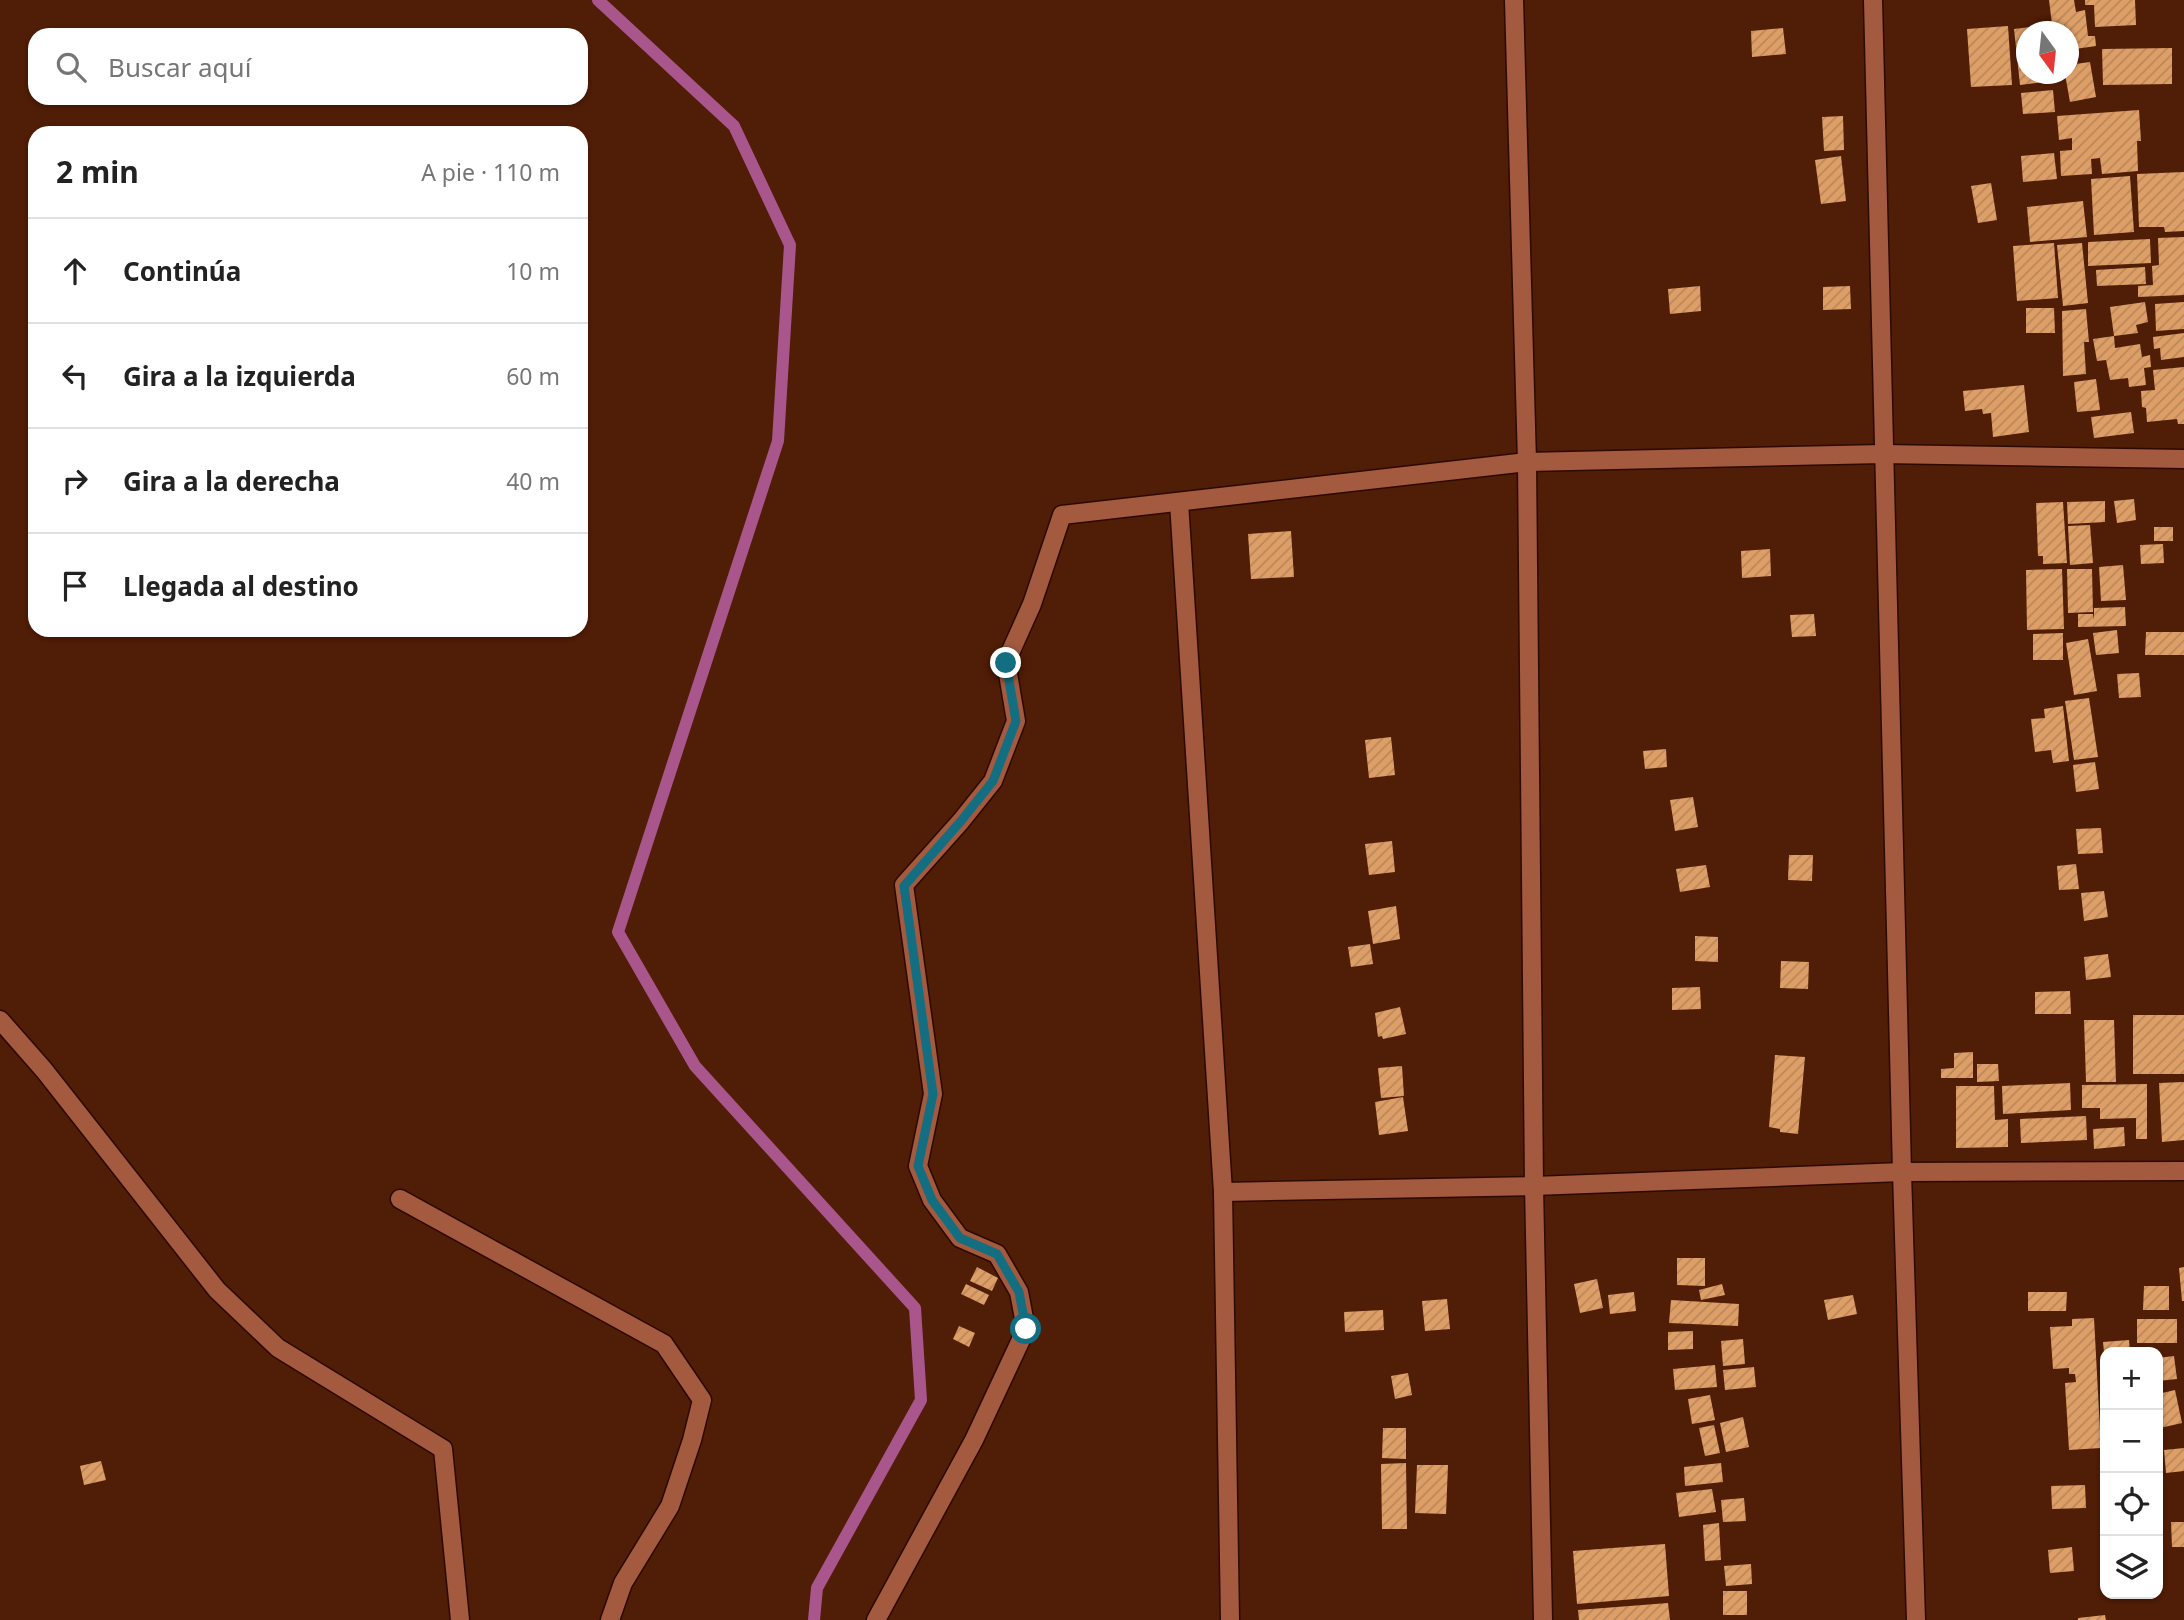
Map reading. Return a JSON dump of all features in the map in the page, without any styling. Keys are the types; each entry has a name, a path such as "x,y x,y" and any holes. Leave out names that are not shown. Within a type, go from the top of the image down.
{"street":[{"path":"1514,0 1527,462 1534,1186 1543,1620"},
{"path":"1873,0 1902,1172 1916,1620"},
{"path":"876,1620 974,1440 1026,1329 1019,1292 997,1254 960,1238 932,1200 918,1166 933,1094 904,886 993,781 1016,721 1006,663 1032,604 1062,515 1527,462 1883,454 2184,459"},
{"path":"1180,502 1223,1192 1230,1620"},
{"path":"0,1020 44,1070 217,1290 278,1348 443,1449 460,1620"},
{"path":"1223,1192 1534,1186 1902,1172 2184,1171"},
{"path":"400,1199 664,1344 702,1400 670,1506 623,1583 610,1620"}],"building":[{"path":"2049,0 2074,0 2076,12 2085,10 2088,36 2095,36 2096,46 2079,48 2079,21 2052,21"},
{"path":"2085,0 2135,0 2136,25 2095,27 2094,5 2085,5"},
{"path":"2008,26 2012,85 1971,87 1967,29"},
{"path":"1783,28 1786,54 1752,57 1751,31"},
{"path":"2172,48 2172,84 2103,85 2102,49"},
{"path":"2090,62 2096,97 2070,102 2067,84 2079,84 2079,64"},
{"path":"2053,90 2055,112 2023,114 2021,93"},
{"path":"2139,110 2141,141 2137,141 2138,171 2102,174 2100,158 2091,159 2092,174 2061,176 2060,151 2072,150 2072,138 2059,140 2057,116"},
{"path":"1843,116 1844,150 1824,151 1822,117"},
{"path":"2054,153 2057,179 2023,182 2021,156"},
{"path":"1841,156 1846,201 1821,204 1815,160"},
{"path":"2184,172 2184,231 2165,232 2164,227 2139,227 2137,174"},
{"path":"2130,176 2134,232 2094,235 2091,179"},
{"path":"1991,183 1997,220 1978,223 1971,186"},
{"path":"2083,201 2087,237 2030,242 2027,207"},
{"path":"2184,237 2184,295 2138,297 2138,286 2153,285 2152,266 2159,265 2158,238"},
{"path":"2150,239 2151,263 2088,266 2088,242"},
{"path":"2054,243 2058,298 2017,301 2013,246"},
{"path":"2082,243 2088,303 2063,306 2057,245"},
{"path":"2145,267 2146,284 2097,286 2096,270"},
{"path":"1700,286 1701,311 1670,314 1668,289"},
{"path":"1850,286 1851,309 1823,310 1823,287"},
{"path":"2145,302 2148,322 2136,325 2138,333 2114,336 2110,307"},
{"path":"2184,302 2184,329 2156,331 2155,304"},
{"path":"2026,308 2054,308 2055,333 2026,333"},
{"path":"2086,309 2089,342 2084,342 2086,374 2063,376 2062,311"},
{"path":"2184,333 2184,357 2161,360 2160,348 2154,349 2153,337"},
{"path":"2114,336 2115,348 2140,344 2142,357 2150,355 2151,367 2144,368 2146,385 2129,387 2128,378 2110,380 2106,360 2097,361 2093,339"},
{"path":"2184,367 2184,424 2178,424 2177,419 2147,422 2141,391 2155,390 2153,370"},
{"path":"2096,379 2100,410 2077,412 2074,382"},
{"path":"2024,385 2029,432 1993,437 1991,413 1983,414 1982,409 1965,411 1963,391"},
{"path":"2131,412 2134,433 2094,438 2091,417"},
{"path":"2134,499 2136,520 2117,523 2114,501"},
{"path":"2105,501 2105,522 2068,524 2067,502"},
{"path":"2063,502 2067,563 2043,564 2043,556 2038,556 2036,503"},
{"path":"2090,525 2093,563 2070,565 2068,526"},
{"path":"2154,527 2173,527 2173,541 2154,541"},
{"path":"1291,531 1294,577 1251,579 1248,534"},
{"path":"2163,544 2164,563 2141,564 2140,545"},
{"path":"1770,549 1771,576 1742,578 1741,551"},
{"path":"2123,565 2126,600 2101,601 2099,567"},
{"path":"2062,569 2064,629 2027,630 2026,570"},
{"path":"2067,569 2092,569 2093,612 2068,613"},
{"path":"2125,607 2126,626 2078,627 2078,614 2093,614 2094,620 2094,608"},
{"path":"1814,614 1816,636 1792,637 1790,615"},
{"path":"2117,630 2119,653 2096,655 2093,633"},
{"path":"2146,632 2184,632 2184,655 2145,655"},
{"path":"2063,633 2063,660 2033,660 2033,634"},
{"path":"2088,639 2097,691 2074,695 2066,643"},
{"path":"2139,673 2141,697 2119,698 2117,674"},
{"path":"2089,698 2098,757 2074,760 2065,701"},
{"path":"2063,706 2069,761 2053,763 2051,750 2035,752 2031,719 2045,718 2044,709"},
{"path":"1391,737 1395,775 1369,778 1365,740"},
{"path":"1666,749 1667,767 1645,769 1643,751"},
{"path":"2095,762 2099,789 2076,792 2073,765"},
{"path":"1693,797 1698,827 1675,831 1670,800"},
{"path":"2101,828 2103,853 2078,854 2076,829"},
{"path":"1392,841 1395,872 1369,875 1365,844"},
{"path":"1789,855 1813,855 1812,881 1788,880"},
{"path":"2076,864 2079,889 2059,890 2057,866"},
{"path":"1706,865 1710,887 1680,892 1676,869"},
{"path":"2104,891 2108,917 2084,921 2081,893"},
{"path":"1396,906 1400,939 1373,944 1368,911"},
{"path":"1695,936 1718,937 1718,962 1695,961"},
{"path":"1370,944 1373,964 1351,967 1348,947"},
{"path":"2108,954 2111,977 2086,980 2084,957"},
{"path":"1781,961 1809,962 1808,989 1780,988"},
{"path":"1700,987 1701,1009 1672,1010 1672,988"},
{"path":"2070,991 2071,1014 2035,1014 2035,992"},
{"path":"1400,1007 1406,1034 1383,1039 1382,1036 1378,1037 1375,1013"},
{"path":"2133,1015 2184,1015 2184,1074 2133,1074"},
{"path":"2084,1020 2114,1020 2116,1082 2086,1082"},
{"path":"1973,1052 1973,1078 1941,1078 1941,1069 1954,1068 1954,1053"},
{"path":"1775,1055 1805,1057 1798,1134 1780,1132 1780,1129 1769,1127"},
{"path":"1977,1064 1998,1064 1999,1081 1977,1082"},
{"path":"1402,1066 1404,1096 1381,1098 1378,1068"},
{"path":"2184,1082 2184,1140 2162,1142 2159,1083"},
{"path":"2070,1083 2071,1110 2003,1114 2002,1086"},
{"path":"2147,1084 2147,1139 2136,1139 2136,1118 2100,1119 2100,1108 2082,1108 2082,1085"},
{"path":"1956,1086 1994,1086 1995,1120 2008,1119 2008,1147 1956,1148"},
{"path":"1403,1097 1408,1131 1379,1135 1375,1102"},
{"path":"2086,1116 2087,1140 2021,1143 2020,1119"},
{"path":"2124,1127 2125,1146 2094,1149 2093,1129"},
{"path":"1677,1258 1705,1258 1705,1286 1677,1285"},
{"path":"977,1267 998,1278 992,1291 970,1281"},
{"path":"2184,1267 2184,1301 2182,1301 2179,1268"},
{"path":"1597,1279 1603,1308 1580,1313 1574,1284"},
{"path":"966,1284 989,1295 984,1305 961,1294"},
{"path":"1722,1284 1725,1295 1701,1300 1699,1290"},
{"path":"2144,1286 2169,1286 2169,1310 2143,1310"},
{"path":"1634,1292 1636,1311 1610,1314 1608,1295"},
{"path":"2028,1292 2067,1292 2066,1311 2028,1311"},
{"path":"1853,1295 1857,1314 1828,1320 1824,1300"},
{"path":"1447,1299 1450,1329 1425,1331 1422,1301"},
{"path":"1671,1300 1739,1304 1738,1326 1669,1323"},
{"path":"1383,1310 1384,1330 1345,1332 1344,1312"},
{"path":"2094,1318 2100,1448 2069,1450 2065,1383 2076,1382 2075,1374 2069,1374 2069,1368 2053,1369 2050,1327 2072,1326 2072,1319"},
{"path":"2137,1319 2177,1319 2177,1343 2137,1343"},
{"path":"959,1326 975,1333 969,1347 953,1339"},
{"path":"1693,1331 1693,1349 1668,1350 1668,1332"},
{"path":"1743,1339 1745,1364 1723,1366 1721,1341"},
{"path":"2129,1340 2130,1347 2104,1347 2103,1342"},
{"path":"2174,1356 2177,1379 2163,1380 2163,1357"},
{"path":"1715,1365 1717,1387 1675,1390 1673,1369"},
{"path":"1754,1367 1756,1387 1725,1390 1723,1370"},
{"path":"1408,1373 1412,1395 1395,1399 1391,1376"},
{"path":"2175,1390 2182,1423 2163,1427 2163,1393"},
{"path":"1710,1395 1715,1420 1692,1424 1688,1399"},
{"path":"1743,1417 1749,1447 1726,1452 1720,1423"},
{"path":"1714,1425 1720,1453 1705,1456 1699,1428"},
{"path":"1383,1428 1406,1428 1406,1459 1382,1458"},
{"path":"2184,1448 2184,1471 2166,1473 2164,1450"},
{"path":"101,1461 106,1480 84,1485 80,1466"},
{"path":"1406,1463 1407,1529 1382,1529 1381,1464"},
{"path":"1721,1463 1723,1482 1685,1486 1684,1467"},
{"path":"1417,1465 1448,1465 1446,1514 1415,1513"},
{"path":"2085,1485 2086,1508 2052,1509 2051,1486"},
{"path":"1712,1489 1716,1512 1679,1517 1676,1493"},
{"path":"1744,1498 1746,1521 1723,1522 1721,1500"},
{"path":"2171,1522 2184,1522 2184,1547 2172,1547"},
{"path":"1719,1523 1721,1560 1705,1561 1703,1525"},
{"path":"1665,1544 1669,1596 1577,1604 1573,1551"},
{"path":"2072,1547 2074,1571 2050,1573 2048,1550"},
{"path":"1751,1564 1752,1584 1726,1586 1724,1566"},
{"path":"1723,1591 1747,1591 1747,1615 1723,1615"},
{"path":"1668,1603 1670,1620 1579,1620 1578,1610"},
{"path":"2105,1615 2106,1620 2078,1620 2078,1618"}],"waterway":[{"path":"598,0 734,126 790,245 778,441 618,932 695,1066 915,1308 921,1400 817,1588 814,1620"}],"route":[{"path":"1006,663 1016,721 993,781 904,886 933,1094 918,1166 932,1200 960,1238 997,1254 1019,1292 1026,1329"}]}
